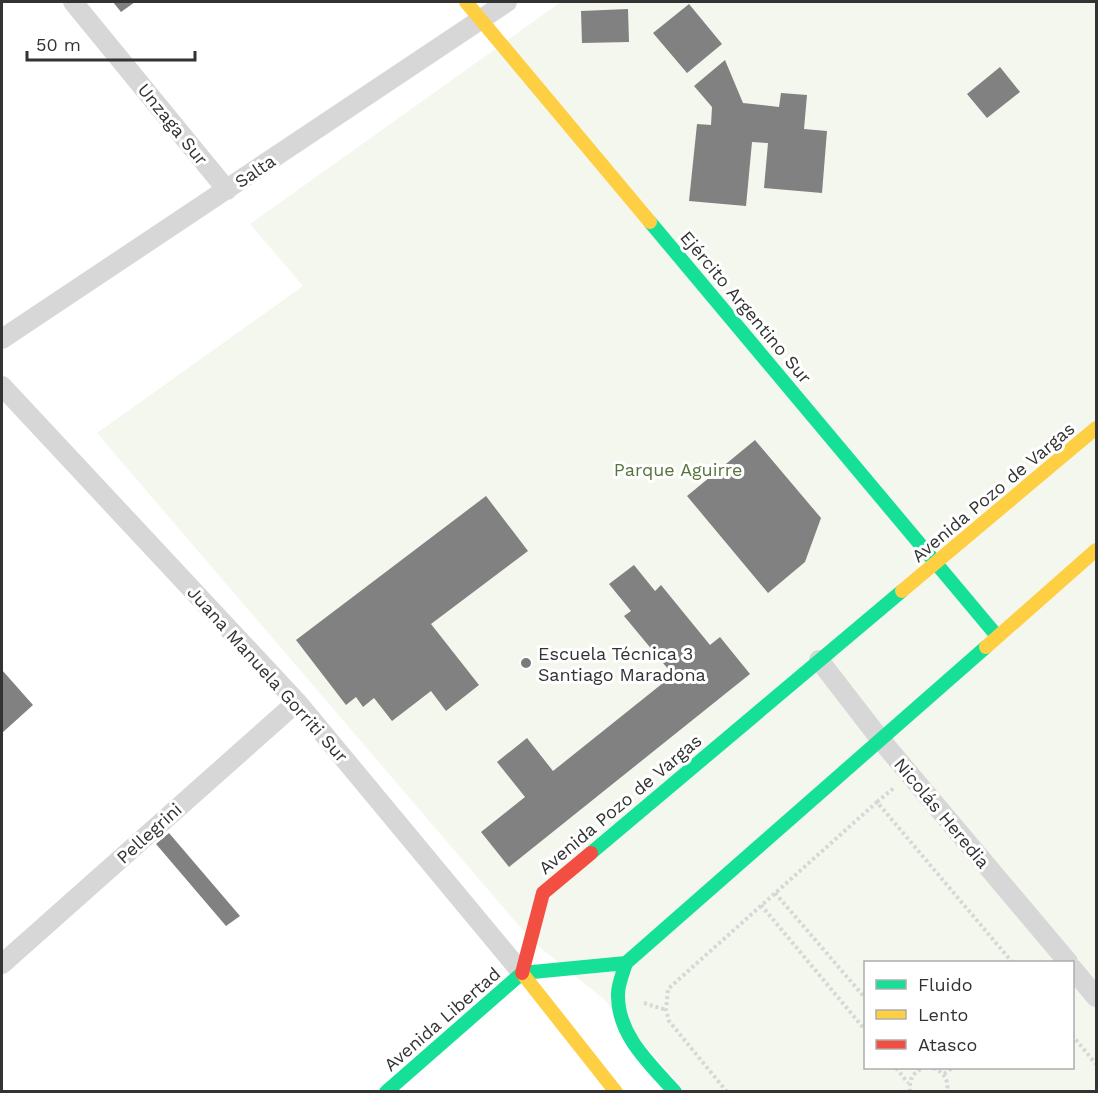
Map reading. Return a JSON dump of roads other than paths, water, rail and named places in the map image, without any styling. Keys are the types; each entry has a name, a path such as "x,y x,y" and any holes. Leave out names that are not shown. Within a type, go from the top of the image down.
{"main road":[{"name":"Ejército Argentino Sur","path":"466,2 997,636"},
{"name":"Avenida Pozo de Vargas","path":"522,974 543,893 1096,428"},
{"path":"675,1092 627,1032 619,1008 618,994 626,963 1096,550"},
{"path":"522,974 626,963"},
{"path":"522,974 616,1092"},
{"name":"Avenida Libertad","path":"386,1092 522,974"}],"street":[{"name":"Unzaga Sur","path":"73,2 227,190"},
{"name":"Salta","path":"2,339 507,2"},
{"name":"Juana Manuela Gorriti Sur","path":"2,386 297,702 522,974"},
{"name":"Nicolás Heredia","path":"819,660 880,739 1066,961"},
{"name":"Pellegrini","path":"2,964 297,702"},
{"path":"1074,970 1096,997"}],"place":[{"name":"Escuela Técnica 3 Santiago Maradona","path":"526,663"}],"park label":[{"name":"Parque Aguirre","path":"678,469"}]}
